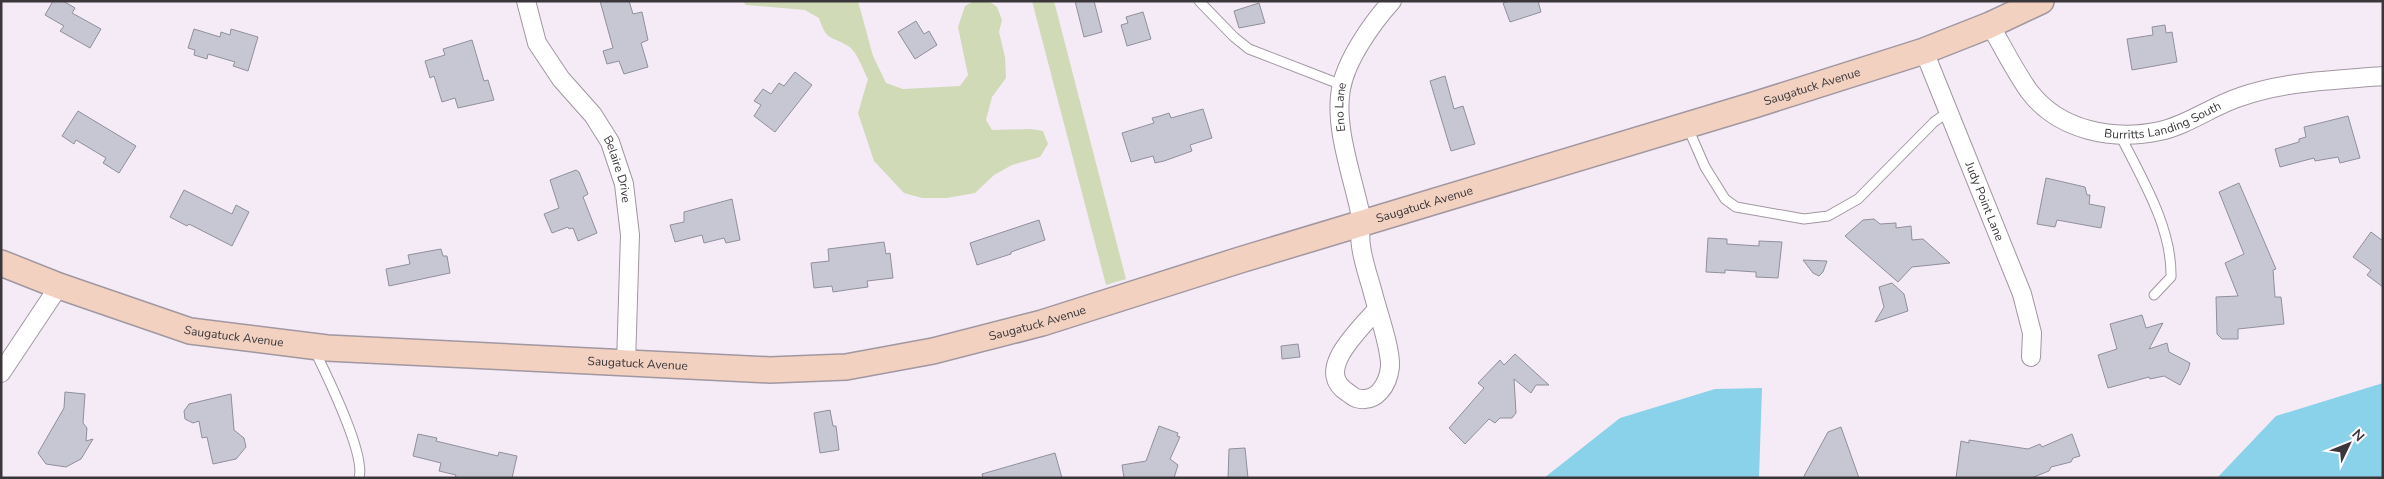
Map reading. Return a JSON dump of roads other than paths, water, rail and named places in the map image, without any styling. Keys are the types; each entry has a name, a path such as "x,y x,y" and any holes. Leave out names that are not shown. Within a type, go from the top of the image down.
{"main road":[{"name":"Saugatuck Avenue","path":"1,263 60,286 190,331 313,347 770,370 846,367 933,351 1042,323 1924,51 1990,25 2041,1"}],"street":[{"name":"Belaire Drive","path":"526,1 537,43 561,80 593,115 610,142 624,184 630,235 626,362"},
{"name":"Eno Lane","path":"1377,309 1339,356 1334,370 1339,387 1357,398 1373,397 1385,387 1390,366 1377,309 1361,247 1360,214 1344,149 1340,98 1342,85 1366,33 1392,1"},
{"name":"Burritts Landing South","path":"1990,25 2029,91 2041,105 2072,124 2110,135 2160,131 2195,118 2221,104 2257,92 2319,81 2383,76"},
{"name":"Judy Point Lane","path":"1924,51 2022,294 2032,333 2032,357"},
{"path":"1,373 60,286"}],"lane":[{"path":"1199,1 1234,37 1249,49 1342,85"},
{"path":"1686,125 1706,167 1725,199 1736,207 1804,219 1828,216 1858,199 1934,122 1948,112"},
{"path":"2120,134 2159,216 2172,261 2172,277 2154,295"},
{"path":"313,347 336,396 356,450 361,471 359,478"}],"water":[{"path":"2383,383 2383,478 2217,478 2276,416"},
{"path":"1762,388 1759,478 1544,478 1620,418 1715,389"}]}
